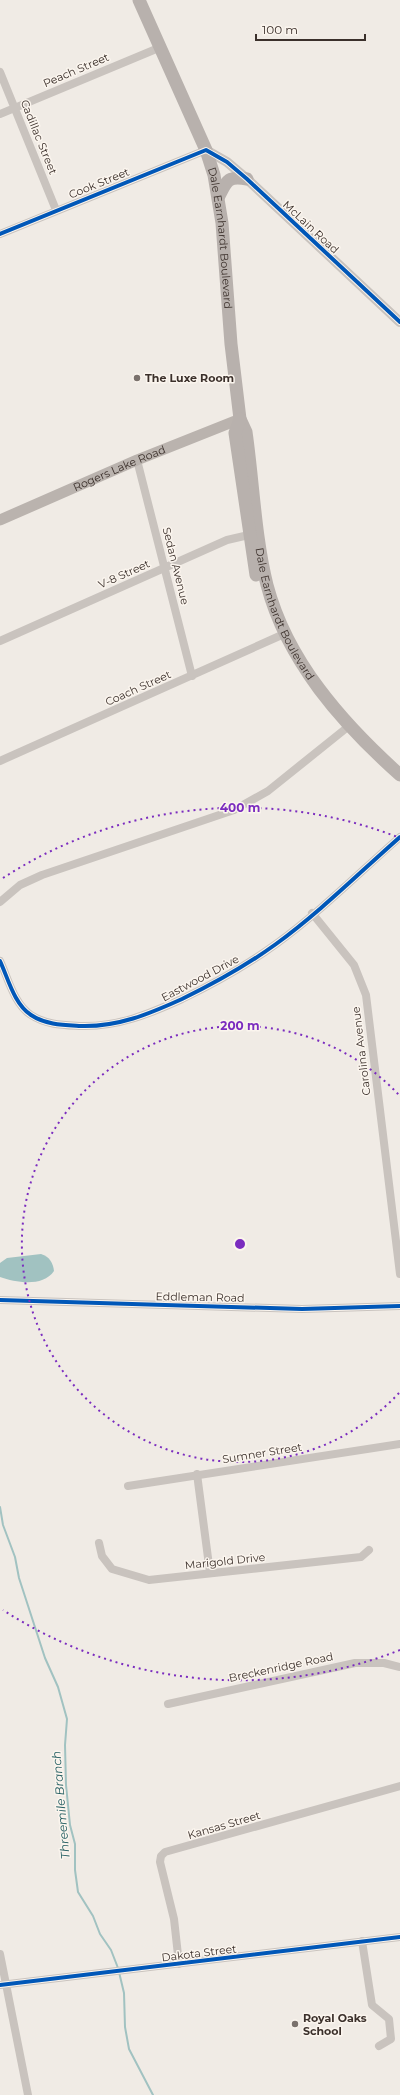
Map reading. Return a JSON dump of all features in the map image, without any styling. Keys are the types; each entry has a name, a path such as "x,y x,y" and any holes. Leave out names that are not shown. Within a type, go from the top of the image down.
{"main road":[{"name":"Dale Earnhardt Boulevard","path":"139,0 206,150 219,196 240,419 246,432 254,534 281,636 347,728 400,785"},
{"path":"219,196 227,181 235,177 247,178"},
{"name":"Rogers Lake Road","path":"0,520 137,460 240,419"},
{"name":"Dale Earnhardt Boulevard","path":"347,728 400,775"}],"street":[{"name":"Peach Street","path":"0,114 161,47"},
{"name":"Cadillac Street","path":"0,72 56,210"},
{"name":"McLain Road","path":"206,150 227,162 247,178 400,322"},
{"name":"Cook Street","path":"0,234 206,150"},
{"name":"Sedan Avenue","path":"137,460 192,676"},
{"name":"V-8 Street","path":"0,641 228,540 254,534"},
{"name":"Coach Street","path":"0,761 281,636"},
{"path":"0,902 20,885 42,875 234,810 268,791 347,728"},
{"name":"Eastwood Drive","path":"0,961 17,998 32,1015 53,1024 86,1026 113,1024 155,1012 228,975 277,943 400,837"},
{"name":"Carolina Avenue","path":"312,914 354,965 366,995 400,1274"},
{"name":"Eddleman Road","path":"0,1300 294,1309 400,1306"},
{"name":"Sumner Street","path":"128,1486 197,1474 400,1444"},
{"path":"197,1474 210,1573"},
{"name":"Marigold Drive","path":"99,1543 102,1556 112,1569 149,1580 361,1557 369,1550"},
{"name":"Breckenridge Road","path":"168,1704 355,1663 384,1662 400,1667"},
{"name":"Kansas Street","path":"179,1964 174,1919 160,1862 161,1856 165,1852 400,1786"},
{"name":"Dakota Street","path":"3,1985 400,1937"},
{"path":"362,1941 372,2005 390,2019 392,2039 379,2046"},
{"path":"0,1954 3,1985 28,2095"}],"water":[{"path":"41,1254 47,1257 53,1265 54,1271 43,1280 37,1282 22,1282 0,1277 0,1263 7,1258"}],"waterway":[{"name":"Threemile Branch","path":"0,1507 3,1525 15,1557 19,1578 45,1658 58,1687 67,1719 65,1745 66,1785 70,1825 75,1844 75,1870 78,1892 93,1916 100,1934 111,1950 118,1968"},
{"name":"Threemile Branch","path":"119,1972 124,1993 125,2027 129,2049 153,2095"}],"cycle path":[{"path":"0,234 206,150 227,162 247,179 400,322"},
{"path":"0,961 16,998 31,1015 43,1021 55,1024 95,1026 121,1022 158,1010 182,999 265,952 308,919 400,837"},
{"path":"0,1300 302,1309 400,1306"},
{"path":"0,1985 400,1937"}],"place":[{"name":"The Luxe Room","path":"137,378"},
{"name":"Royal Oaks School","path":"295,2024"}]}
